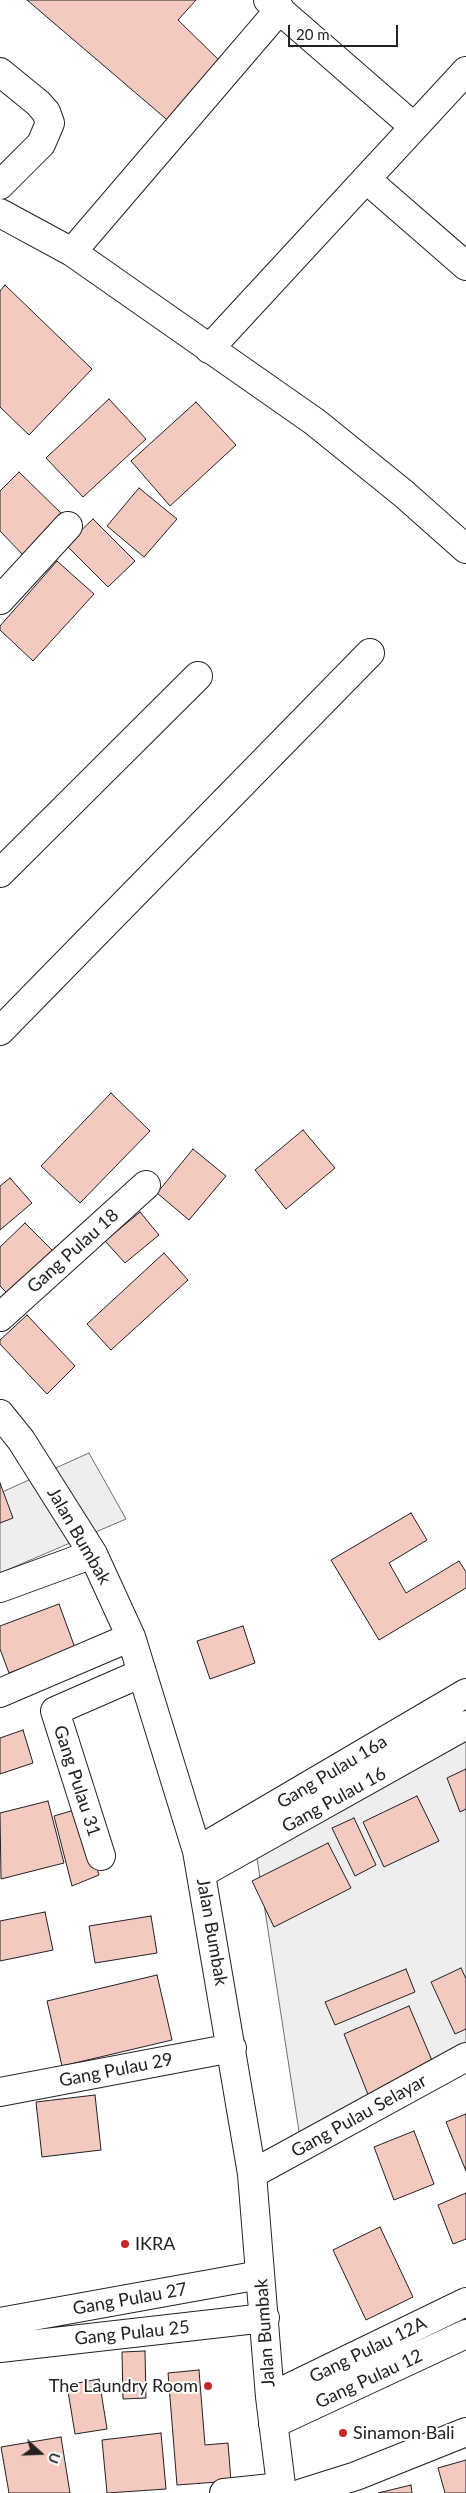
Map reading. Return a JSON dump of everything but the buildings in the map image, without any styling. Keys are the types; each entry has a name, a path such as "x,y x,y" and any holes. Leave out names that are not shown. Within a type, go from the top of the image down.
{"street":[{"path":"72,252 274,5 414,127"},
{"path":"209,349 466,71"},
{"path":"0,72 38,103 46,112 50,123 41,144 0,185"},
{"path":"366,179 466,266"},
{"path":"0,213 72,252 315,422 404,494 466,549"},
{"path":"0,600 68,526"},
{"path":"0,1030 370,653"},
{"path":"0,873 198,676"},
{"name":"Gang Pulau 18","path":"0,1317 146,1185"},
{"name":"Jalan Bumbak","path":"0,1414 11,1445 93,1554 131,1637 200,1862 252,2174 271,2411 288,2491"},
{"path":"0,1588 93,1554"},
{"path":"0,1693 131,1637"},
{"name":"Gang Pulau 31","path":"101,1856 55,1711 142,1674"},
{"name":"Gang Pulau 16a","path":"200,1862 466,1693"},
{"name":"Gang Pulau 16","path":"200,1862 466,1726"},
{"name":"Gang Pulau 29","path":"0,2092 232,2048"},
{"name":"Gang Pulau Selayar","path":"252,2174 466,2057"},
{"name":"Gang Pulau 27","path":"0,2322 260,2275"},
{"name":"Gang Pulau 12A","path":"271,2411 466,2302"},
{"name":"Gang Pulau 25","path":"0,2348 265,2318"},
{"name":"Gang Pulau 12","path":"271,2411 466,2334"},
{"path":"224,2493 288,2491 356,2476 466,2432"}],"shaded area":[{"path":"89,1453 126,1519 0,1573 0,1493"},
{"path":"466,1729 466,2062 302,2151 256,1852"}],"place":[{"name":"IKRA","path":"125,2244"},
{"name":"The Laundry Room","path":"208,2386"},
{"name":"Sinamon Bali","path":"343,2433"}]}
